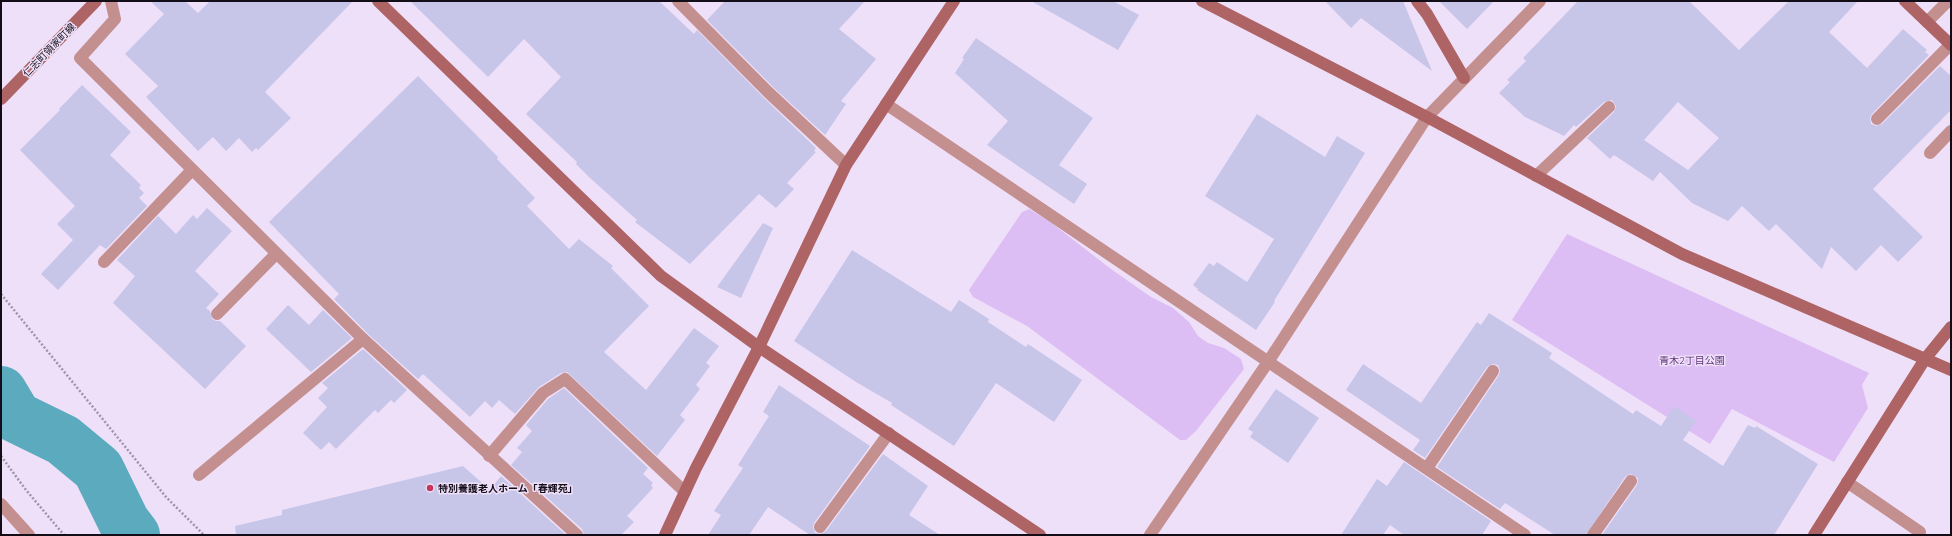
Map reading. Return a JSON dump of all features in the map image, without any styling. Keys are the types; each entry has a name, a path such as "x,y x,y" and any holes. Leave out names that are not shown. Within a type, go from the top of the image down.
{"street":[{"name":"仁志町領家町線","path":"1,99 96,1"},
{"path":"111,1 115,20 80,58 363,339 577,535"},
{"path":"378,1 661,276 759,347 1040,535"},
{"path":"678,1 768,92 846,165"},
{"path":"665,535 685,492 759,347 846,165 954,1"},
{"path":"1202,1 1427,117 1682,254 1951,370"},
{"path":"1416,1 1427,14 1464,78"},
{"path":"1150,535 1268,362 1427,117 1540,1"},
{"path":"1877,119 1951,45 1905,1"},
{"path":"1927,22 1948,1"},
{"path":"886,104 1526,535"},
{"path":"1536,176 1609,107"},
{"path":"1930,153 1951,132"},
{"path":"104,262 192,170"},
{"path":"217,314 276,254"},
{"path":"1814,535 1925,359 1951,327"},
{"path":"199,474 363,339"},
{"path":"1426,468 1494,371"},
{"path":"489,456 542,393 565,379 685,492"},
{"path":"820,528 889,433"},
{"path":"1593,535 1631,481"},
{"path":"1847,482 1920,532"},
{"path":"1,504 29,535"}],"path":[{"path":"1,294 166,497 204,535"},
{"path":"1,456 26,490 64,535"}],"green space":[{"path":"1029,209 1049,221 1111,269 1151,297 1173,308 1189,322 1198,336 1208,343 1224,348 1241,359 1244,369 1196,431 1186,440 1180,440 1027,326 973,297 969,290 1022,212"},
{"name":"青木2丁目公園","path":"1567,234 1869,373 1862,385 1868,408 1834,462 1732,409 1710,444 1512,320"}],"building":[{"path":"150,1 185,1 198,13 210,1 353,1 265,92 291,118 258,150 256,148 252,152 239,138 226,151 213,137 198,151 146,97 158,86 125,54 164,14"},
{"path":"410,1 659,1 694,34 697,30 816,148 814,151 816,152 787,183 794,189 776,208 759,194 690,264 635,222 637,220 590,178 576,164 577,162 526,114 561,77 524,39 488,77"},
{"path":"725,1 865,1 839,29 876,59 841,101 846,104 825,135 773,87 707,20"},
{"path":"1031,1 1113,1 1139,15 1118,50"},
{"path":"1325,1 1403,1 1432,71 1361,18 1351,28"},
{"path":"1439,1 1494,1 1467,29"},
{"path":"1578,1 1689,1 1739,50 1789,1 1858,1 1829,32 1867,68 1903,29 1927,50 1925,52 1929,55 1872,114 1870,118 1871,124 1876,126 1882,124 1940,66 1951,76 1951,110 1873,189 1923,237 1898,262 1881,245 1856,271 1831,247 1822,269 1776,224 1769,231 1742,206 1728,221 1692,203 1660,172 1653,181 1614,155 1610,159 1587,138 1614,112 1616,106 1612,100 1604,102 1576,127 1574,125 1564,136 1525,117 1499,93 1510,82 1507,80 1526,61 1523,58","holes":["1678,102 1719,138 1688,170 1644,140"]},
{"path":"976,38 1093,118 1059,165 1087,184 1074,204 987,145 1008,121 955,73 964,59 962,58"},
{"path":"418,76 498,157 497,159 535,198 527,206 569,249 579,239 613,266 611,268 649,306 604,352 646,390 694,328 719,346 706,363 710,366 696,385 700,389 680,415 685,420 657,456 567,372 561,373 539,387 515,414 499,400 492,408 485,401 470,417 423,374 418,379 368,334 334,299 339,294 269,222"},
{"path":"82,85 131,132 110,155 141,185 139,188 144,193 139,198 147,206 106,249 100,245 58,290 41,274 73,240 57,224 75,206 20,150 60,110 59,109"},
{"path":"1257,114 1325,157 1337,136 1365,153 1274,301 1275,302 1256,330 1197,290 1198,289 1193,285 1209,263 1214,266 1217,262 1247,282 1274,239 1205,196"},
{"path":"207,208 232,231 195,271 219,294 206,308 210,311 212,319 220,321 246,346 205,389 113,303 135,276 117,260 158,216 176,234 193,215 197,219"},
{"path":"763,223 773,228 741,298 717,287"},
{"path":"852,250 951,312 959,300 989,319 988,322 1026,347 1028,344 1082,380 1054,422 996,383 954,446 891,405 892,403 856,382 794,341"},
{"path":"288,305 309,325 323,310 352,338 311,372 266,329"},
{"path":"1489,313 1552,353 1549,358 1633,414 1636,410 1661,426 1674,406 1696,421 1683,440 1723,466 1748,425 1755,428 1756,426 1818,464 1774,535 1602,535 1637,485 1638,478 1631,474 1625,477 1586,535 1555,535 1505,503 1500,509 1437,467 1499,375 1500,371 1498,365 1493,364 1487,367 1425,458 1413,450 1420,440 1346,390 1363,364 1421,403 1477,322 1481,325"},
{"path":"363,349 407,390 394,403 391,400 378,413 375,410 336,449 329,442 321,450 303,433 327,407 318,398 328,388 322,383"},
{"path":"779,385 870,446 814,523 813,527 815,533 820,534 826,531 883,454 928,486 909,515 940,535 810,535 768,507 749,535 708,535 721,515 714,511 743,468 738,465 769,416 763,412"},
{"path":"564,388 648,468 643,474 653,483 651,485 653,488 627,516 634,522 621,535 584,535 582,529 511,465 522,452 517,448 532,431 526,425 548,399"},
{"path":"1276,389 1319,418 1288,463 1250,437 1253,432 1248,429"},
{"path":"1404,462 1491,521 1482,535 1404,535 1390,525 1383,535 1341,535 1377,479 1387,486"},
{"name":"特別養護老人ホーム「春輝苑」","path":"463,466 490,490 501,476 566,535 236,535 235,526 282,515 282,510"}],"waterway":[{"path":"1,392 16,417 63,440 98,469 124,522 134,535"}],"place":[{"name":"特別養護老人ホーム「春輝苑」","path":"430,488"}]}
